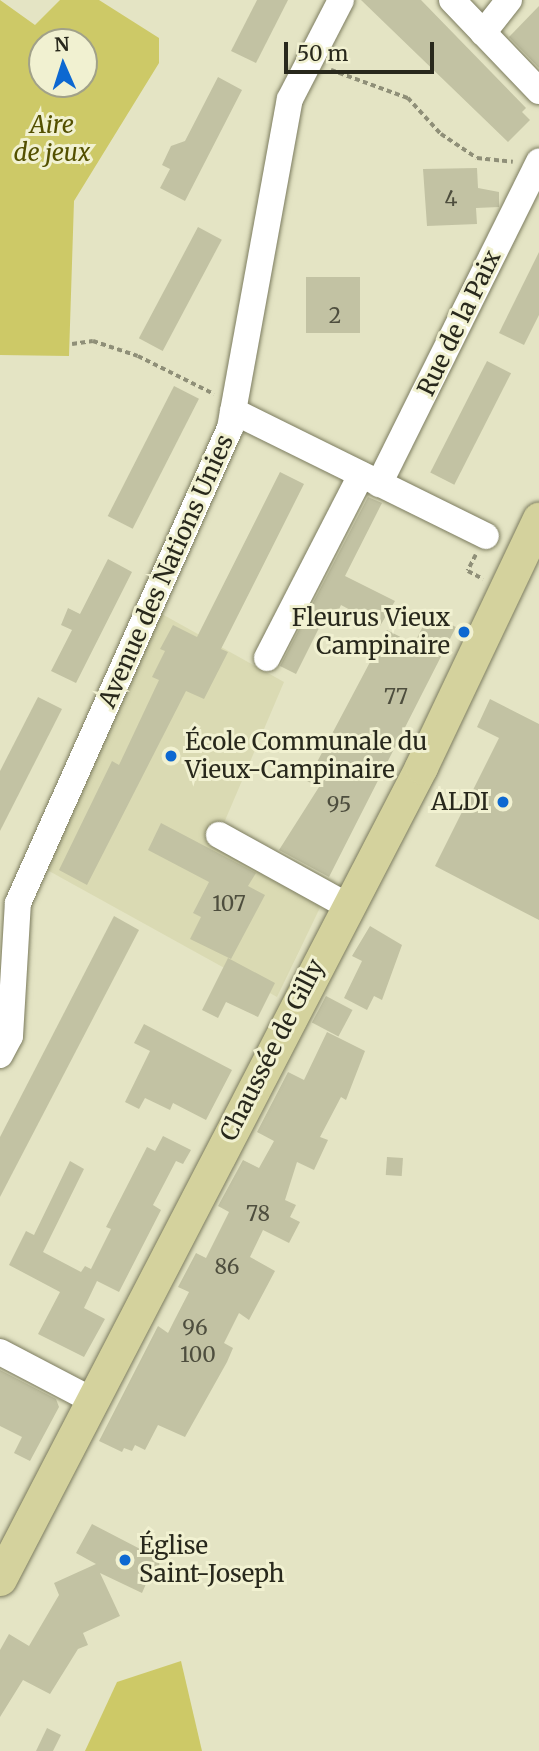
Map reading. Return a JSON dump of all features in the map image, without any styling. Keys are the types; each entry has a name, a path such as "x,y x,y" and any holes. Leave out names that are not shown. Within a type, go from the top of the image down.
{"main road":[{"name":"Chaussée de Gilly","path":"0,1579 346,905 421,767 539,519"}],"street":[{"name":"Avenue des Nations Unies","path":"0,1055 10,1036 18,903 230,428 290,99 341,0"},
{"path":"452,0 539,91"},
{"path":"484,33 509,0"},
{"name":"Rue de la Paix","path":"267,658 370,479 538,164"},
{"path":"234,408 486,536"},
{"path":"219,835 346,905"},
{"path":"0,1352 92,1400"}],"path":[{"path":"310,61 408,99 442,134 477,158 538,164"},
{"path":"72,344 93,341 138,356 234,408"},
{"path":"486,536 468,571 503,590"}],"shaded area":[{"name":"École Communale du Vieux-Campinaire","path":"153,609 284,682 221,830 329,889 277,997 40,866"}],"green space":[{"name":"Aire de jeux","path":"0,0 35,25 60,0 99,0 159,38 159,63 74,201 69,356 0,355"},
{"path":"181,1661 202,1751 85,1751 117,1682"}],"building":[{"path":"257,0 288,0 256,63 231,51"},
{"path":"361,0 421,0 526,108 522,112 530,120 508,142"},
{"path":"539,6 539,68 509,37"},
{"path":"218,77 242,90 185,201 160,188 170,169 162,165 171,146 185,141"},
{"path":"477,168 478,188 499,192 499,207 476,208 477,224 427,226 423,169"},
{"path":"198,227 222,240 163,351 139,338"},
{"path":"539,252 539,315 524,345 499,333"},
{"path":"306,277 360,277 360,333 306,333"},
{"path":"487,361 511,373 454,485 430,472"},
{"path":"174,386 199,399 133,529 108,516"},
{"path":"280,472 304,484 221,649 228,652 204,699 186,691 87,885 59,870 112,761 119,765 159,680 152,677 165,651 160,649 173,625 197,637"},
{"path":"368,497 382,503 345,576 395,601 380,626 341,605 336,616 327,612 296,674 280,666"},
{"path":"108,559 132,572 76,683 51,671 72,630 61,625 68,608 80,614"},
{"path":"429,614 456,627 329,877 279,850 319,787 307,781 387,630 414,644"},
{"path":"38,697 62,709 0,831 0,771"},
{"name":"ALDI","path":"490,699 539,724 539,920 435,866 499,738 477,727"},
{"path":"161,823 256,873 248,886 265,895 231,959 190,939 201,917 193,913 209,882 148,850"},
{"path":"114,916 139,930 0,1197 0,1137"},
{"path":"370,926 402,945 382,1000 374,996 367,1010 344,998 362,961 352,956"},
{"path":"228,958 275,983 258,1017 226,1002 218,1018 202,1010"},
{"path":"326,996 352,1010 338,1037 312,1022"},
{"path":"144,1024 232,1070 206,1120 173,1103 170,1110 145,1098 139,1109 125,1102 150,1051 134,1043"},
{"path":"327,1032 365,1051 346,1100 341,1097 320,1137 328,1140 314,1170 297,1162 285,1200 296,1205 290,1217 300,1222 289,1243 263,1230 250,1257 275,1271 249,1320 239,1313 224,1343 233,1348 227,1362 185,1437 158,1425 145,1450 135,1445 132,1451 124,1448 122,1452 99,1441 158,1326 168,1333 189,1292 178,1287 196,1253 206,1258 229,1212 218,1206 243,1160 259,1168 274,1141 257,1132 288,1072 304,1080"},
{"path":"163,1136 191,1150 183,1164 176,1161 153,1205 161,1210 119,1292 97,1281 84,1308 105,1319 84,1357 38,1334 60,1292 9,1265 26,1231 34,1235 70,1161 84,1169 43,1252 81,1272 85,1266 91,1269 111,1229 106,1227 147,1147 155,1151"},
{"path":"387,1157 403,1158 402,1176 386,1175"},
{"path":"0,1370 56,1399 59,1407 30,1461 14,1453 22,1437 0,1426"},
{"path":"92,1524 146,1552 149,1546 164,1554 159,1564 164,1574 160,1582 146,1584 142,1593 100,1573 120,1616 83,1633 88,1645 78,1649 50,1694 23,1680 0,1717 0,1650 9,1634 29,1646 59,1595 54,1583 96,1564 76,1553"},
{"path":"47,1728 61,1735 53,1751 36,1751"}],"place":[{"name":"Fleurus Vieux Campinaire","path":"464,632"},
{"name":"École Communale du Vieux-Campinaire","path":"171,756"},
{"name":"ALDI","path":"503,802"},
{"name":"Église Saint-Joseph","path":"125,1560"}]}
